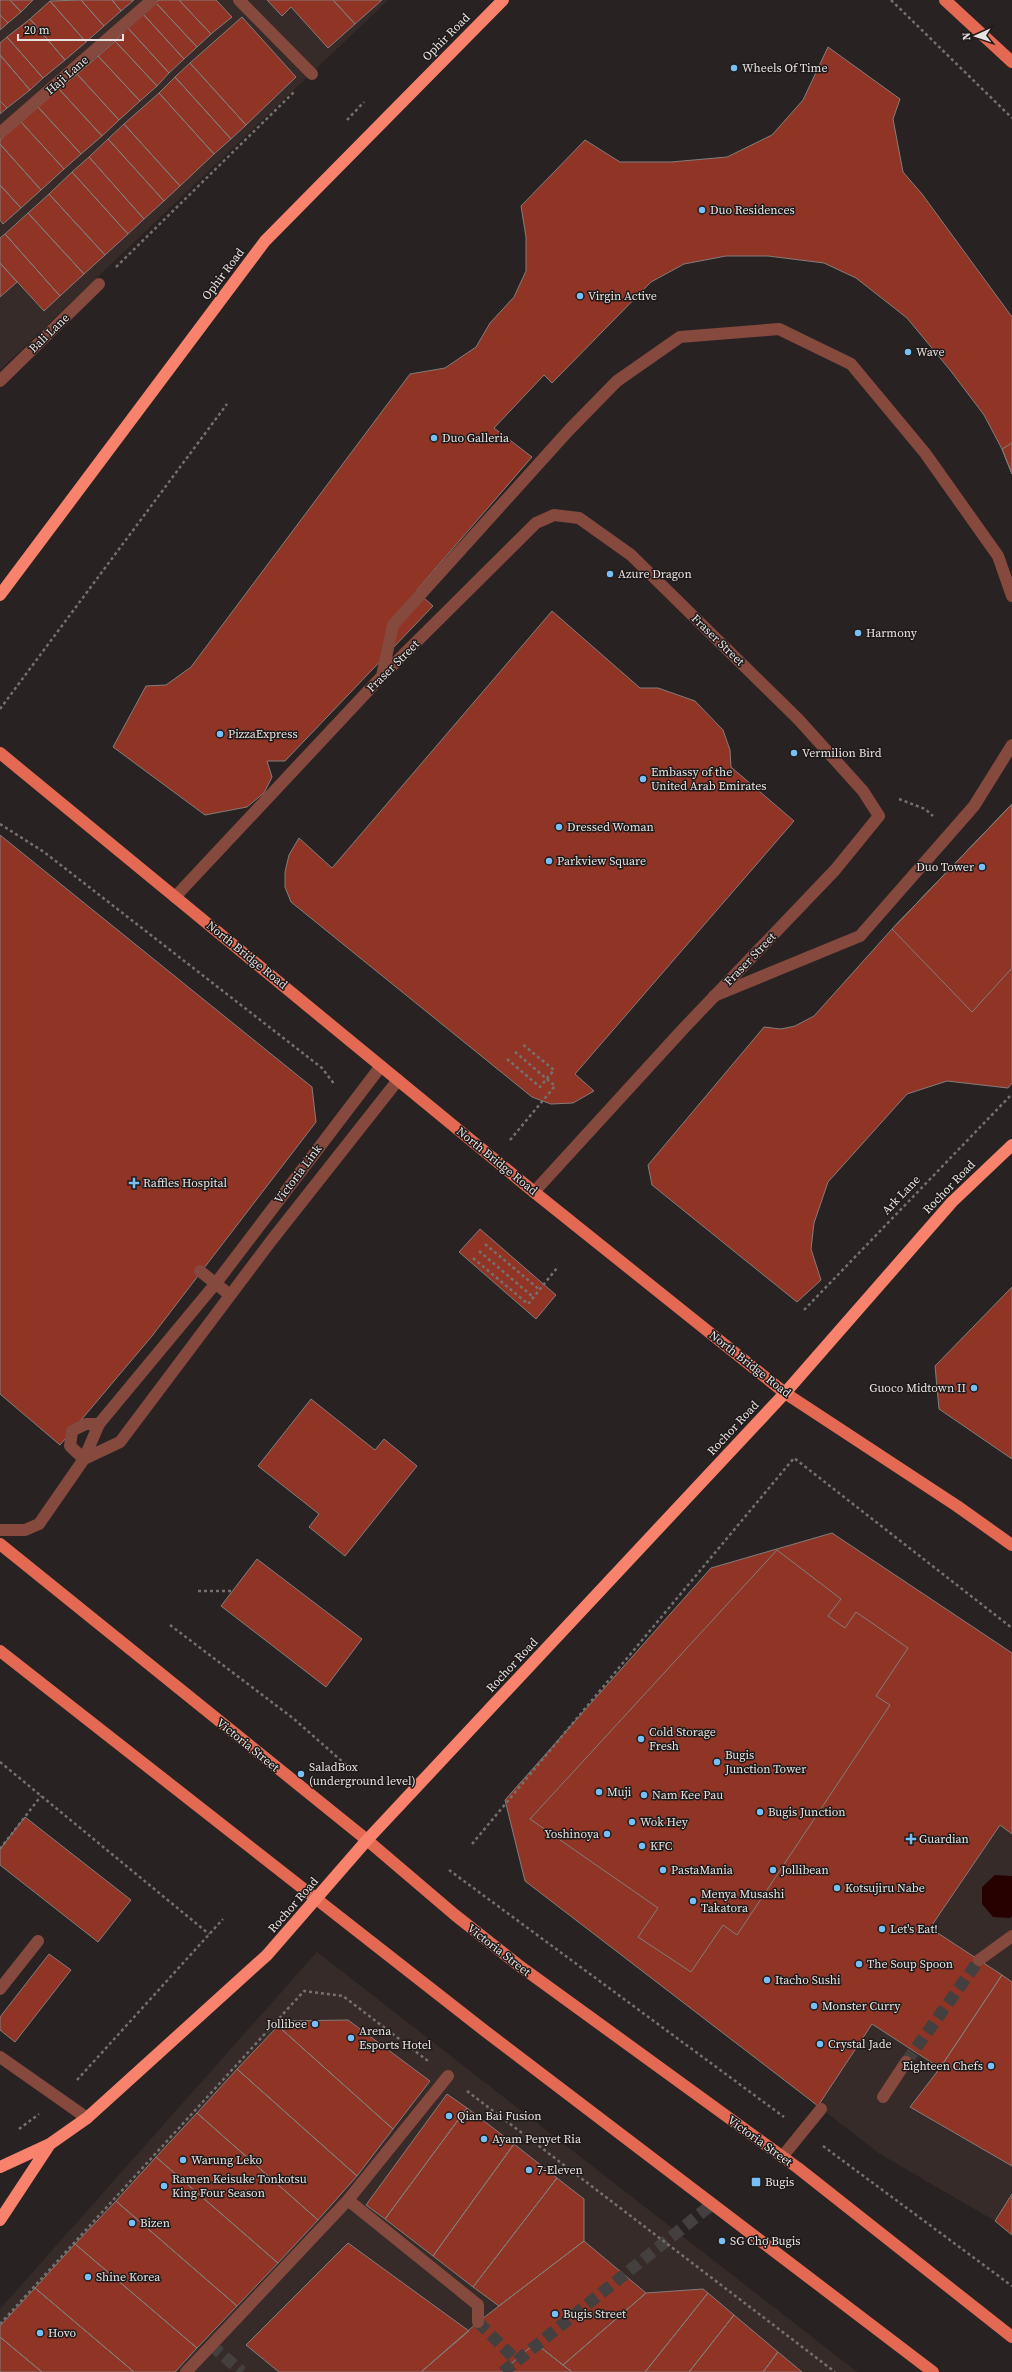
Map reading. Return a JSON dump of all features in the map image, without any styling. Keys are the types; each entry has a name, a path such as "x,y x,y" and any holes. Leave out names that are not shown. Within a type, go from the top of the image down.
{"highway":[{"name":"Ophir Road","path":"0,595 265,241 503,0"},
{"name":"Rochor Road","path":"0,2167 50,2144 87,2118 267,1955 367,1840 785,1393 952,1202 1012,1145"},
{"path":"0,2220 50,2144"}],"main road":[{"path":"945,0 1012,62"},
{"name":"North Bridge Road","path":"0,753 534,1192 785,1393 957,1506 1012,1545"},
{"name":"Victoria Street","path":"0,1544 367,1840 455,1916 517,1964 782,2157 1012,2337"},
{"path":"0,1651 711,2205 933,2372"}],"street":[{"name":"Haji Lane","path":"0,133 152,0"},
{"path":"239,0 312,74"},
{"name":"Bali Lane","path":"0,381 99,284"},
{"path":"382,676 385,656 393,625 569,430 617,381 680,337 779,329 851,364 925,453 998,556 1012,596"},
{"name":"Fraser Street","path":"175,897 382,676 536,523 554,516 579,518 631,556 799,720 863,791 879,816 835,870 714,996 534,1192"},
{"path":"714,996 860,936 974,806 1012,745"},
{"name":"Victoria Link","path":"0,1530 25,1530 39,1524 84,1459 99,1424 216,1283 303,1166 381,1066"},
{"name":"Victoria Link","path":"84,1459 120,1442 319,1179 398,1080"},
{"path":"303,1166 319,1179"},
{"path":"200,1271 230,1295"},
{"path":"84,1459 70,1446 72,1431 86,1424 99,1424"},
{"path":"979,1960 1012,1936"},
{"path":"0,1989 38,1941"},
{"path":"0,2057 87,2118"},
{"path":"883,2097 906,2062"},
{"path":"186,2372 348,2200 448,2076"},
{"path":"782,2157 822,2109"},
{"path":"348,2200 478,2305 478,2322"}],"path":[{"path":"891,0 1012,118"},
{"path":"99,284 312,74"},
{"path":"0,709 228,404"},
{"path":"892,796 925,809 936,819"},
{"path":"0,824 44,852 316,1063 335,1086"},
{"path":"507,1059 540,1087 554,1070 522,1043"},
{"path":"507,1143 555,1086 514,1051"},
{"name":"Ark Lane","path":"804,1310 1012,1094"},
{"path":"485,1244 540,1290"},
{"path":"479,1251 533,1297"},
{"path":"473,1258 528,1304 557,1268"},
{"path":"472,1844 794,1458 1012,1628"},
{"path":"198,1591 233,1591"},
{"path":"170,1625 294,1719 353,1771"},
{"path":"0,1762 209,1934"},
{"path":"0,1849 40,1796"},
{"path":"449,1870 1012,2286"},
{"path":"18,2130 60,2099 223,1919"},
{"path":"0,2324 304,1991 343,1996 835,2372"}],"shaded area":[{"path":"0,0 388,0 0,370"},
{"path":"1000,1825 1012,1834 1012,2235 995,2221 880,2154 818,2106 872,2024 940,2068 1001,1975 930,1928"},
{"path":"995,1875 1012,1876 1012,1916 1010,1918 993,1917 982,1904 982,1887"},
{"path":"317,1952 857,2372 0,2372 0,2309"}],"building":[{"path":"0,0 10,0 21,12 8,23 0,15"},
{"path":"10,0 33,0 21,12"},
{"path":"81,0 112,0 121,11 104,26"},
{"path":"81,0 104,26 86,42 50,1"},
{"path":"112,0 134,0 121,11"},
{"path":"159,0 179,0 211,34 197,47 156,3"},
{"path":"179,0 216,0 232,17 211,34"},
{"path":"267,0 333,0 355,24 328,48 291,7 282,16"},
{"path":"333,0 382,0 355,24"},
{"path":"50,1 86,42 65,60 30,19"},
{"path":"156,3 197,47 184,59 143,14"},
{"path":"143,14 184,59 169,73 128,28"},
{"path":"0,15 8,23 0,30"},
{"path":"242,17 296,77 246,125 190,63"},
{"path":"30,19 65,60 43,78 7,37"},
{"path":"128,28 169,73 157,86 115,41"},
{"path":"7,37 43,78 30,90 0,55 0,43"},
{"path":"115,41 157,86 140,101 98,56"},
{"name":"Duo Galleria","path":"828,47 900,99 893,119 903,172 922,194 1012,317 1012,474 1002,449 984,415 950,370 907,318 856,278 824,263 768,256 726,256 684,264 651,282 552,383 544,375 494,428 532,457 416,591 433,606 285,761 267,761 272,777 264,793 247,807 205,815 113,747 146,686 166,685 191,667 410,374 445,368 476,347 490,323 514,297 526,271 526,237 521,206 585,140 620,162 671,162 727,157 772,135 803,100"},
{"path":"0,55 30,90 7,108 0,101"},
{"path":"98,56 140,101 119,120 77,74"},
{"path":"190,63 246,125 231,139 175,77"},
{"path":"77,74 119,120 102,136 59,89"},
{"path":"175,77 231,139 214,154 159,93"},
{"path":"59,89 102,136 81,154 38,107"},
{"path":"159,93 214,154 180,186 124,124"},
{"path":"0,101 7,108 0,114"},
{"path":"38,107 81,154 64,169 21,122"},
{"path":"21,122 64,169 41,190 0,144 0,140"},
{"path":"124,124 180,186 164,201 108,139"},
{"path":"108,139 164,201 144,219 89,157"},
{"path":"0,144 41,190 21,208 0,185"},
{"path":"89,157 144,219 128,234 72,172"},
{"path":"72,172 128,234 105,255 49,194"},
{"path":"0,185 21,208 3,224 0,220"},
{"path":"49,194 105,255 84,274 28,213"},
{"path":"28,213 84,274 60,296 5,234"},
{"path":"5,234 60,296 44,311 0,263 0,238"},
{"path":"0,263 17,282 0,297"},
{"path":"1012,443 1012,474 1002,449"},
{"name":"Parkview Square","path":"552,611 640,688 658,688 695,701 723,730 730,750 731,767 794,821 575,1074 594,1091 573,1103 551,1104 532,1097 291,902 285,887 285,872 289,855 299,838 332,868"},
{"path":"1012,804 1012,1083 1008,1088 947,1081 907,1094 828,1182 814,1223 811,1249 821,1280 797,1302 652,1185 648,1165 764,1027 781,1029 795,1026 814,1016 892,929"},
{"name":"Duo Tower","path":"1012,804 1012,968 972,1012 892,929"},
{"name":"Raffles Hospital","path":"0,835 312,1087 316,1122 152,1336 60,1445 0,1394"},
{"path":"480,1229 556,1295 536,1319 459,1252"},
{"name":"Guoco Midtown II","path":"1012,1287 1012,1459 939,1409 935,1366"},
{"path":"311,1399 375,1450 384,1439 417,1466 345,1556 309,1527 319,1514 258,1466"},
{"name":"Bugis Junction","path":"832,1533 1012,1653 1012,1834 1000,1825 930,1928 1002,1975 940,2068 872,2024 818,2106 525,1881 505,1800 711,1568"},
{"name":"Bugis Junction Tower","path":"777,1550 841,1599 828,1616 845,1628 856,1612 908,1648 876,1696 890,1705 737,1935 723,1925 691,1972 638,1937 658,1908 530,1819"},
{"path":"257,1559 362,1639 326,1687 221,1606"},
{"path":"25,1817 131,1900 98,1942 0,1865 0,1849"},
{"path":"49,1954 71,1970 15,2042 0,2030 0,2017"},
{"path":"1002,1975 1012,1982 1012,2166 910,2107 940,2068"},
{"path":"348,2020 430,2081 393,2129 278,2026 283,2021"},
{"path":"278,2026 393,2129 357,2176 237,2069"},
{"path":"237,2069 357,2176 318,2220 197,2113"},
{"path":"447,2094 467,2108 385,2219 366,2205"},
{"path":"467,2108 514,2144 433,2256 385,2219"},
{"path":"197,2113 318,2220 278,2263 156,2157"},
{"path":"514,2144 557,2178 473,2287 433,2256"},
{"path":"156,2157 278,2263 237,2306 116,2201"},
{"path":"557,2178 584,2199 584,2241 499,2306 473,2287"},
{"path":"1012,2194 1012,2235 995,2221"},
{"path":"116,2201 237,2306 197,2348 75,2244"},
{"name":"Bugis Street","path":"584,2241 646,2293 563,2365 535,2343 502,2372 421,2372 478,2322"},
{"path":"348,2243 469,2331 421,2372 279,2372 246,2345"},
{"path":"75,2244 197,2348 175,2372 134,2372 35,2288"},
{"path":"35,2288 134,2372 42,2372 0,2337 0,2326"},
{"path":"703,2289 708,2293 645,2372 572,2372 563,2365 646,2293"},
{"path":"708,2293 734,2315 689,2372 645,2372"},
{"path":"734,2315 778,2352 763,2372 689,2372"},
{"path":"0,2337 42,2372 0,2372"},
{"path":"535,2343 563,2365 572,2372 502,2372"},
{"path":"778,2352 802,2372 763,2372"}],"tunnel":[{"path":"906,2062 979,1960"},
{"path":"503,2372 711,2205"},
{"path":"478,2322 517,2361"},
{"path":"211,2345 242,2372"}],"place":[{"name":"Wheels Of Time","path":"734,68"},
{"name":"Duo Residences","path":"702,210"},
{"name":"Virgin Active","path":"580,296"},
{"name":"Wave","path":"908,352"},
{"name":"Duo Galleria","path":"434,438"},
{"name":"Azure Dragon","path":"610,574"},
{"name":"Harmony","path":"858,633"},
{"name":"PizzaExpress","path":"220,734"},
{"name":"Vermilion Bird","path":"794,753"},
{"name":"Embassy of the United Arab Emirates","path":"643,779"},
{"name":"Dressed Woman","path":"559,827"},
{"name":"Parkview Square","path":"549,861"},
{"name":"Duo Tower","path":"982,867"},
{"name":"Raffles Hospital","path":"134,1183"},
{"name":"Guoco Midtown II","path":"974,1388"},
{"name":"Cold Storage Fresh","path":"641,1739"},
{"name":"Bugis Junction Tower","path":"717,1762"},
{"name":"SaladBox (underground level)","path":"301,1774"},
{"name":"Muji","path":"599,1792"},
{"name":"Nam Kee Pau","path":"644,1795"},
{"name":"Bugis Junction","path":"760,1812"},
{"name":"Wok Hey","path":"632,1822"},
{"name":"Yoshinoya","path":"607,1834"},
{"name":"Guardian","path":"911,1839"},
{"name":"KFC","path":"642,1846"},
{"name":"PastaMania","path":"663,1870"},
{"name":"Jollibean","path":"773,1870"},
{"name":"Kotsujiru Nabe","path":"837,1888"},
{"name":"Menya Musashi Takatora","path":"693,1901"},
{"name":"Let's Eat!","path":"882,1929"},
{"name":"The Soup Spoon","path":"859,1964"},
{"name":"Itacho Sushi","path":"767,1980"},
{"name":"Monster Curry","path":"814,2006"},
{"name":"Jollibee","path":"315,2024"},
{"name":"Arena Esports Hotel","path":"351,2038"},
{"name":"Crystal Jade","path":"820,2044"},
{"name":"Eighteen Chefs","path":"991,2066"},
{"name":"Qian Bai Fusion","path":"449,2116"},
{"name":"Ayam Penyet Ria","path":"484,2139"},
{"name":"Warung Leko","path":"183,2160"},
{"name":"7-Eleven","path":"529,2170"},
{"name":"Bugis","path":"756,2182"},
{"name":"Ramen Keisuke Tonkotsu King Four Season","path":"164,2186"},
{"name":"Bizen","path":"132,2223"},
{"name":"SG Chợ Bugis","path":"722,2241"},
{"name":"Shine Korea","path":"88,2277"},
{"name":"Bugis Street","path":"555,2314"},
{"name":"Hovo","path":"40,2333"}]}
